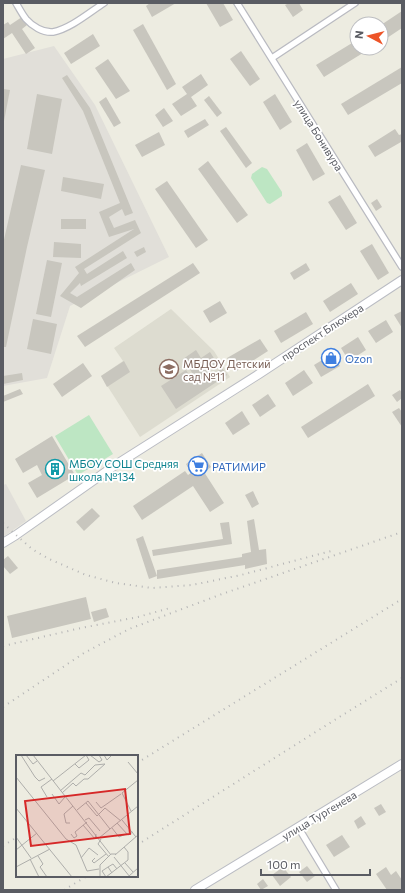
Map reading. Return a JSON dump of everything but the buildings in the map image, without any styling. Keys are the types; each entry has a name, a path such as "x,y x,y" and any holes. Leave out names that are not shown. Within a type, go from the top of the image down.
{"street":[{"path":"16,3 25,18 32,25 52,32 67,27 104,3"},
{"name":"улица Бонивура","path":"237,3 402,267"},
{"path":"272,58 355,3"},
{"name":"проспект Блюхера","path":"3,543 114,466 259,374 402,280"},
{"name":"улица Тургенева","path":"196,890 402,764"},
{"path":"298,827 336,890"}],"shaded area":[{"path":"54,46 95,105 169,257 70,306 47,378 3,386 3,59"},
{"name":"МБДОУ Детский сад №11","path":"171,309 214,351 230,377 140,437 101,376 123,361 114,348"},
{"path":"6,484 26,521 3,537 3,485"}],"green space":[{"path":"262,167 267,169 282,192 282,196 270,204 267,203 251,178 252,174"},
{"path":"89,415 113,454 78,475 55,436"}],"railway":[{"path":"3,523 32,549 49,559 86,575 116,583 152,588 192,585 241,575 331,551"},
{"path":"3,707 84,653 129,629 222,594 402,532"},
{"path":"138,762 402,599"},
{"path":"3,646 81,628 138,617 170,608"},
{"path":"138,844 402,678"},
{"path":"3,846 16,838"},
{"path":"64,890 85,877"}],"place":[{"name":"Ozon","path":"331,358"},
{"name":"МБДОУ Детский сад №11","path":"169,369"},
{"name":"РАТИМИР","path":"198,466"},
{"name":"МБОУ СОШ Средняя школа №134","path":"55,469"}]}
